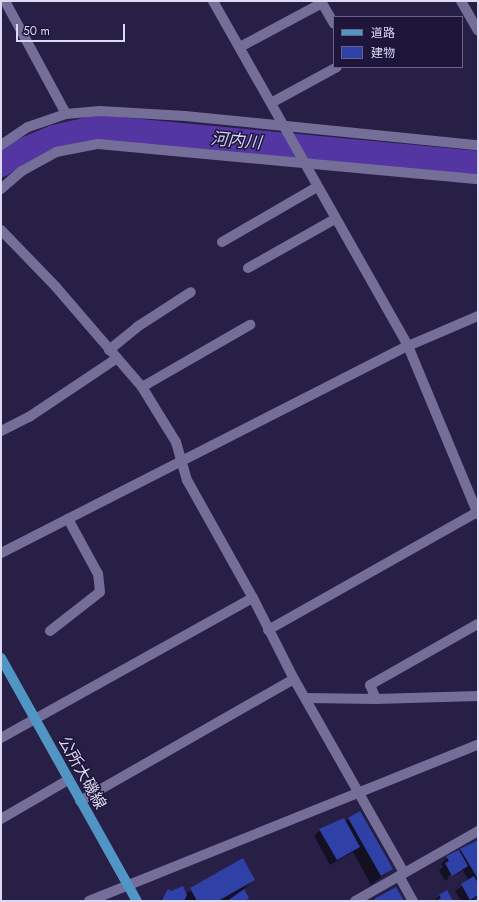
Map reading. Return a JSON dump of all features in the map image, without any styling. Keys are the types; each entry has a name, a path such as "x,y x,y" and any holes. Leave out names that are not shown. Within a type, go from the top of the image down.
{"main road":[{"name":"公所大磯線","path":"1,658 137,901"}],"street":[{"path":"5,1 66,114"},
{"path":"213,1 408,346 478,513 268,630"},
{"path":"461,1 478,31"},
{"path":"240,47 322,2 333,22"},
{"path":"271,103 334,68"},
{"path":"1,145 28,127 66,114 100,111 130,112 478,145"},
{"path":"1,189 22,171 51,154 76,146 98,144 478,179"},
{"path":"222,242 317,187"},
{"path":"248,268 335,219"},
{"path":"1,230 56,287 142,387 176,442 180,462 187,480 253,598 294,679 358,792 402,875 413,901"},
{"path":"1,432 29,417 113,354 137,327 191,292"},
{"path":"1,553 408,346 478,316"},
{"path":"142,387 250,324"},
{"path":"50,631 100,592 98,574 68,519"},
{"path":"1,738 253,598"},
{"path":"376,699 370,686 478,624"},
{"path":"80,801 294,679"},
{"path":"306,698 376,699 478,696"},
{"path":"89,901 478,745"},
{"path":"1,819 68,780"},
{"path":"354,901 478,831"}],"building":[{"path":"360,811 393,869 381,876 348,818"},
{"path":"344,818 360,847 337,860 319,829"},
{"path":"478,840 478,879 460,849"},
{"path":"459,850 468,866 452,876 445,863 449,861 446,856"},
{"path":"243,858 255,880 218,901 197,901 190,888"},
{"path":"474,876 478,883 478,895 470,900 461,884"},
{"path":"183,886 187,895 184,901 161,901 168,889 171,891"},
{"path":"396,887 404,901 375,901 374,899"},
{"path":"244,889 249,898 245,901 227,901"},
{"path":"447,890 453,901 436,901 441,898 439,895"}],"waterway":[{"name":"河内川","path":"1,164 16,154 54,138 98,128 478,164"}]}
